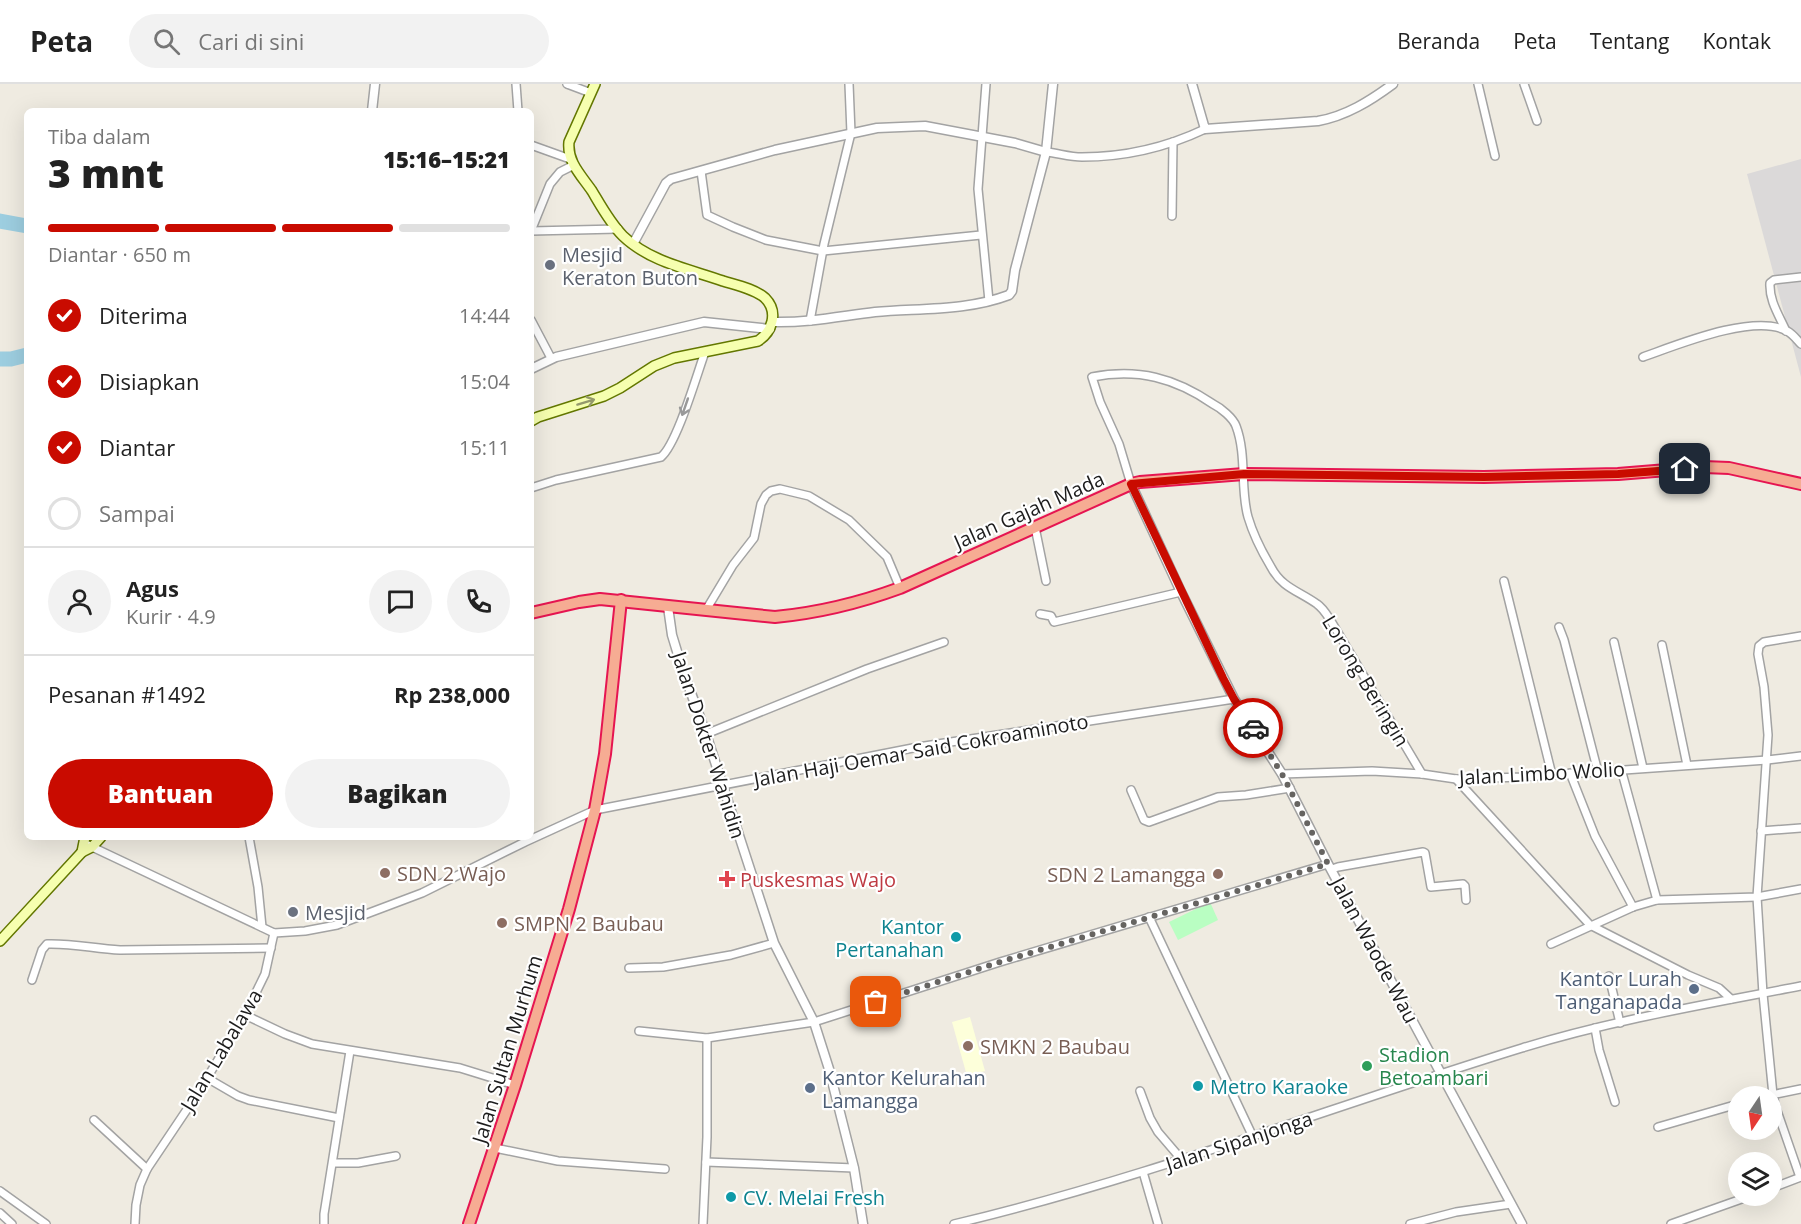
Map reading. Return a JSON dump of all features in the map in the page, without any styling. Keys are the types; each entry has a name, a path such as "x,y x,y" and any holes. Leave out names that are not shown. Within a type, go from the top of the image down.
{"highway":[{"name":"Jalan Gajah Mada","path":"534,612 600,599 776,617 798,615 868,599 900,588 1131,484 1244,474 1495,477 1618,474 1704,467 1729,468 1801,484"},
{"name":"Jalan Sultan Murhum","path":"469,1224 569,909 595,810 605,754 621,600"}],"main road":[{"path":"534,419 604,396 654,366 674,358 758,341 764,337 771,325 771,307 763,297 675,266 633,244 618,229 572,162 568,151 569,142 593,88"},
{"path":"0,941 86,845"}],"street":[{"path":"372,108 375,84"},
{"path":"516,84 518,108"},
{"path":"567,84 593,88"},
{"path":"810,321 823,252 851,133 849,84"},
{"path":"986,84 978,175 981,235 989,301"},
{"path":"534,367 551,358 704,322 771,325 876,312 960,307 1006,297 1012,291 1046,152 1053,84"},
{"path":"1192,84 1205,129"},
{"path":"633,244 666,183 671,178 774,150 851,133 877,128 925,126 1046,152 1071,156 1106,156 1173,142 1205,129 1334,118 1353,110 1393,84"},
{"path":"1478,84 1495,156"},
{"path":"1524,84 1537,121"},
{"path":"1172,216 1173,142"},
{"path":"534,146 572,162 550,184 534,224"},
{"path":"701,171 706,213 709,217 766,240 823,252 981,235"},
{"path":"534,231 618,229"},
{"path":"1801,277 1774,280 1770,283 1773,305 1786,331 1801,344"},
{"path":"534,326 551,358"},
{"path":"1643,357 1730,329 1769,326 1786,331"},
{"path":"534,487 661,457 674,439 705,352"},
{"name":"Lorong Beringin","path":"1131,484 1119,444 1100,402 1092,377 1110,373 1138,374 1169,381 1193,390 1218,407 1235,424 1241,446 1248,516 1276,576 1287,587 1318,605 1331,621 1422,774"},
{"name":"Jalan Waode Wau","path":"1131,484 1234,699 1290,788 1522,1224"},
{"path":"706,610 733,565 754,538 761,504 766,495 780,489 809,496 849,520 887,557 900,588"},
{"path":"1035,527 1046,581"},
{"path":"1504,581 1551,775"},
{"path":"1040,614 1052,616 1054,622 1181,592"},
{"name":"Jalan Dokter Wahidin","path":"668,607 672,634 683,671 723,784 774,943 814,1022 829,1069 854,1168 863,1224"},
{"path":"1559,627 1598,772"},
{"path":"1769,1086 1757,897 1767,760 1767,721 1758,654 1759,646 1764,642 1801,636"},
{"path":"706,734 867,669 944,642"},
{"path":"1614,642 1643,768"},
{"path":"1662,645 1687,765"},
{"name":"Jalan Haji Oemar Said Cokroaminoto","path":"534,835 595,810 723,784 918,747 1234,699"},
{"name":"Jalan Limbo Wolio","path":"1282,774 1372,771 1456,779 1598,772 1801,756"},
{"path":"1620,769 1657,900"},
{"path":"1570,773 1595,836 1633,907"},
{"path":"1456,779 1590,925 1678,970 1719,988 1731,999"},
{"path":"1131,790 1144,820 1149,822 1218,797 1290,788"},
{"path":"1761,831 1801,828"},
{"path":"250,840 262,927"},
{"name":"Jalan Haji Oemar Said Cokroaminoto","path":"274,933 305,931 337,925 422,893 522,840"},
{"path":"86,845 274,933"},
{"path":"639,1031 707,1038 814,1022 1000,962 1330,866 1338,867 1423,852 1431,887 1463,884 1466,900"},
{"path":"1551,944 1633,907 1657,900 1757,897 1801,889"},
{"path":"1149,917 1253,1137"},
{"name":"Jalan Labalawa","path":"135,1224 140,1185 147,1169 245,1015 265,974 274,933"},
{"path":"629,968 663,967 731,955 774,943"},
{"path":"33,980 42,950 48,944 120,950 271,948"},
{"path":"1609,976 1620,1023"},
{"name":"Jalan Sipanjonga","path":"954,1224 1006,1212 1182,1160 1523,1047 1595,1028 1801,986"},
{"path":"245,1015 312,1044 460,1068 515,1085"},
{"path":"1595,1028 1599,1050 1615,1102"},
{"path":"703,1224 707,1038"},
{"path":"324,1224 350,1051"},
{"path":"207,1078 249,1100 339,1118"},
{"path":"1782,1093 1801,1089"},
{"path":"1140,1091 1158,1132 1182,1160"},
{"path":"1658,1127 1728,1107"},
{"path":"94,1120 147,1169"},
{"path":"1782,1125 1801,1177 1782,1184"},
{"path":"495,1148 558,1161 665,1169"},
{"path":"333,1163 358,1163 396,1156"},
{"path":"706,1162 854,1168"},
{"path":"1143,1172 1158,1224"},
{"path":"0,1191 46,1224"},
{"path":"1410,1224 1456,1212 1511,1204"},
{"path":"1671,1224 1728,1204"},
{"path":"0,1214 12,1224"}],"shaded area":[{"path":"1801,159 1801,377 1747,174"},
{"name":"SMKN 2 Baubau","path":"970,1017 985,1071 967,1076 952,1022"}],"green space":[{"path":"1210,902 1218,920 1178,940 1169,922"}],"waterway":[{"path":"0,221 24,225"},
{"path":"0,359 24,356"}],"way so far":[{"path":"876,1002 1000,962 1328,864 1282,774 1253,728"}],"place":[{"name":"Mesjid Keraton Buton","path":"550,265"},
{"name":"SDN 2 Wajo","path":"385,873"},
{"name":"SDN 2 Lamangga","path":"1218,874"},
{"name":"Puskesmas Wajo","path":"727,879"},
{"name":"Mesjid","path":"293,912"},
{"name":"SMPN 2 Baubau","path":"502,923"},
{"name":"Kantor Pertanahan","path":"956,937"},
{"name":"Kantor Lurah Tanganapada","path":"1694,989"},
{"name":"SMKN 2 Baubau","path":"968,1046"},
{"name":"Stadion Betoambari","path":"1367,1066"},
{"name":"Metro Karaoke","path":"1198,1086"},
{"name":"Kantor Kelurahan Lamangga","path":"810,1088"},
{"name":"CV. Melai Fresh","path":"731,1197"}],"route":[{"path":"1253,728 1223,678 1131,484 1244,474 1484,477 1618,474 1685,469"}]}
